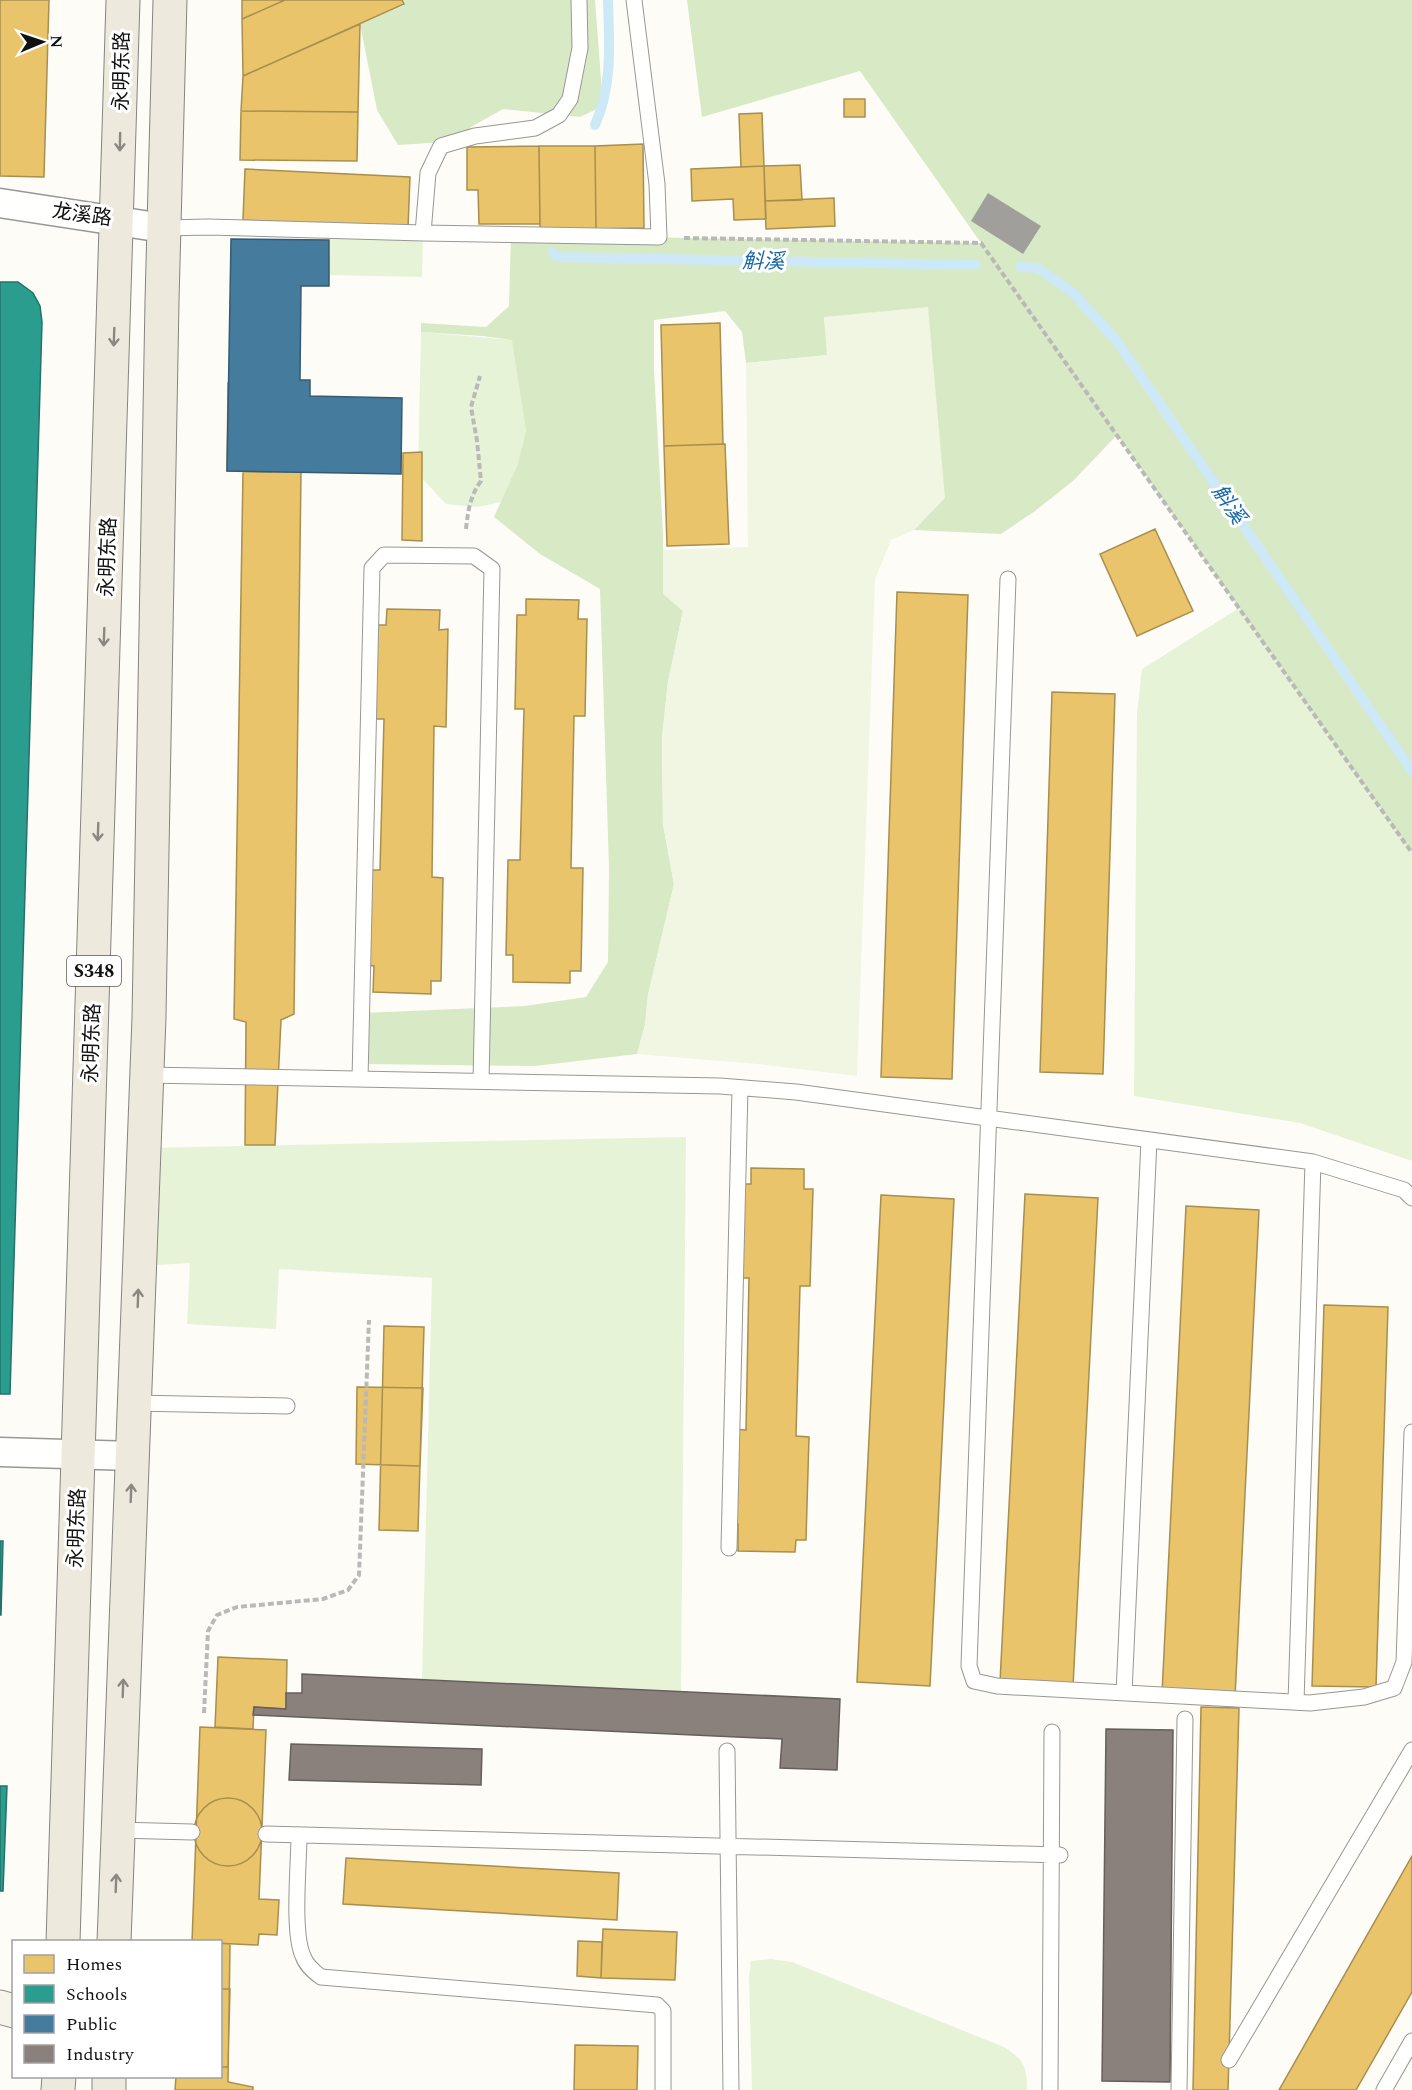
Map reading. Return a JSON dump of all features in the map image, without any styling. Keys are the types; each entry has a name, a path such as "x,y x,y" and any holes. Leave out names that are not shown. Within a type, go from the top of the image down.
{"main road":[{"name":"永明东路","path":"63,1940 123,0"},
{"name":"S348","path":"114,1940 146,1075 171,0"}],"street":[{"name":"龙溪路","path":"0,202 164,228"},
{"path":"0,1452 132,1456"}],"lane":[{"path":"423,232 428,174 441,146 476,136 535,128 559,115 570,99 580,48 579,0"},
{"path":"164,228 659,237 657,184 634,0"},
{"path":"360,1079 372,568 384,555 474,556 492,569 481,1081"},
{"path":"1008,579 969,1666 974,1681 998,1686 1310,1703 1364,1697 1394,1689 1404,1662 1412,1432"},
{"path":"146,1075 708,1085 796,1092 1313,1162 1404,1190 1412,1198"},
{"path":"729,1548 741,1088"},
{"path":"1124,1693 1149,1140"},
{"path":"1296,1702 1313,1162"},
{"path":"134,1403 287,1406"},
{"path":"1179,2090 1185,1719"},
{"path":"1050,2090 1056,1855 1052,1732"},
{"path":"1229,2060 1412,1750"},
{"path":"727,1751 731,2090"},
{"path":"118,1830 192,1832"},
{"path":"266,1834 1056,1855"},
{"path":"299,1835 297,1923 302,1954 309,1967 321,1977 657,2005 663,2011 663,2090"},
{"path":"1384,2090 1412,2041"}],"path":[{"path":"659,237 981,243 1412,853"},
{"path":"459,556 465,538 468,506 474,490 481,481 471,407 480,376"},
{"path":"204,1713 207,1631 217,1615 237,1606 323,1599 348,1590 359,1575 369,1320"}],"green space":[{"path":"402,0 595,0 603,106 580,117 503,109 471,127 458,141 398,145 377,110 360,24 404,5"},
{"path":"687,0 1412,0 1412,853 1117,435 1073,481 1001,534 914,530 945,497 824,317 828,355 746,363 742,332 725,311 654,320 654,370 663,535 663,593 683,611 668,682 662,738 663,824 674,884 637,1054 535,1066 361,1064 362,1013 525,1006 586,997 608,962 609,867 600,589 540,554 494,517 517,466 526,431 512,340 421,332 421,323 486,327 509,306 511,235 981,243 860,71 702,117"},
{"path":"330,230 423,233 422,277 329,275"},
{"path":"928,307 945,498 914,530 891,540 875,579 857,1076 758,1064 637,1054 674,884 663,824 662,737 668,682 683,611 663,594 663,550 748,547 746,363 827,355 824,317"},
{"path":"421,332 513,340 526,431 517,466 501,502 478,507 446,504 418,474"},
{"path":"1239,608 1412,853 1412,1161 1300,1123 1134,1096 1137,714 1142,669"},
{"path":"686,1137 681,1691 422,1679 432,1278 279,1269 276,1329 187,1324 190,1263 139,1266 144,1148"},
{"path":"771,1959 792,1962 1004,2047 1023,2064 1027,2090 752,2090 749,1977 751,1961"}],"building: Homes":[{"path":"0,0 49,0 44,177 0,176"},
{"path":"242,0 285,0 242,19"},
{"path":"285,0 402,0 404,4 243,76 242,19"},
{"path":"360,24 358,112 241,111 243,76"},
{"path":"844,99 865,99 865,117 844,117"},
{"path":"241,111 358,112 357,161 240,160"},
{"path":"762,113 764,166 741,167 739,114"},
{"path":"643,144 644,228 596,229 595,146"},
{"path":"539,146 595,146 596,229 540,230"},
{"path":"539,146 540,224 479,224 478,190 467,190 467,147"},
{"path":"800,165 802,200 765,201 764,166"},
{"path":"764,166 766,219 734,220 733,199 692,201 691,169"},
{"path":"245,169 410,177 408,228 243,220"},
{"path":"834,198 835,226 766,229 765,201"},
{"path":"720,323 723,444 664,446 661,325"},
{"path":"228,383 270,384 270,472 227,471"},
{"path":"725,444 729,544 667,546 664,446"},
{"path":"422,452 422,541 402,540 403,453"},
{"path":"243,471 301,472 294,1014 281,1020 275,1145 245,1145 246,1022 234,1019"},
{"path":"1155,529 1193,611 1137,636 1100,554"},
{"path":"897,592 968,595 952,1079 881,1077"},
{"path":"526,599 579,600 578,619 587,619 585,716 574,716 571,868 583,868 581,971 570,971 570,983 513,982 513,955 506,955 508,860 520,860 524,709 515,709 517,615 526,615"},
{"path":"387,609 440,610 439,630 448,629 446,727 434,726 432,877 443,878 441,981 431,981 431,994 373,992 374,966 367,965 368,870 380,870 384,719 375,719 377,625 386,625"},
{"path":"1052,692 1115,694 1103,1074 1040,1072"},
{"path":"751,1168 804,1169 804,1189 813,1189 810,1286 800,1286 796,1436 809,1437 806,1540 796,1540 795,1552 738,1551 738,1524 731,1524 734,1429 746,1430 749,1278 740,1278 742,1184 751,1184"},
{"path":"1025,1194 1098,1198 1073,1686 1000,1682"},
{"path":"881,1195 954,1199 930,1686 857,1682"},
{"path":"1186,1206 1259,1210 1235,1697 1162,1694"},
{"path":"1324,1305 1388,1307 1376,1687 1312,1686"},
{"path":"384,1326 424,1327 418,1531 379,1530"},
{"path":"357,1387 423,1388 420,1466 356,1464"},
{"path":"218,1657 287,1660 286,1709 254,1707 253,1729 215,1727"},
{"path":"1201,1707 1239,1708 1228,2090 1193,2090"},
{"path":"200,1727 266,1730 259,1899 279,1900 277,1935 259,1934 258,1945 222,1943 222,1940 192,1940"},
{"path":"228,1798 241,1801 252,1808 259,1819 262,1832 259,1845 252,1856 241,1863 228,1866 215,1863 204,1856 197,1845 194,1832 197,1819 204,1808 215,1801"},
{"path":"1412,1856 1412,1992 1356,2090 1279,2090"},
{"path":"346,1858 619,1873 617,1920 343,1904"},
{"path":"603,1929 677,1932 675,1980 601,1978"},
{"path":"578,1941 602,1942 601,1978 577,1976"},
{"path":"222,1943 230,1944 228,2082 253,2087 253,2090 175,2090 176,2078 222,2078"},
{"path":"222,1989 230,1989 228,2067 222,2067"},
{"path":"575,2045 638,2046 637,2090 574,2090"}],"building: Schools":[{"path":"0,282 18,282 33,293 40,306 42,322 10,1394 0,1394"},
{"path":"0,1541 3,1541 1,1615 0,1615"},
{"path":"0,1786 7,1786 3,1891 0,1891"}],"building: Public":[{"path":"231,239 329,240 329,286 301,286 300,380 310,380 310,396 402,398 401,474 227,471"}],"building: Industry":[{"path":"302,1674 840,1699 837,1770 780,1768 782,1739 253,1715 254,1707 286,1709 286,1693 302,1693"},
{"path":"1106,1729 1173,1730 1170,2082 1102,2081"},
{"path":"291,1744 482,1749 481,1785 289,1780"}],"building: Other":[{"path":"988,193 1041,226 1023,254 971,221"}],"waterway":[{"name":"斛溪","path":"595,125 601,110 607,79 608,0"},
{"name":"斛溪","path":"552,252 557,257 976,265"},
{"name":"斛溪","path":"1020,267 1038,268 1073,293 1116,340 1412,771"}]}
